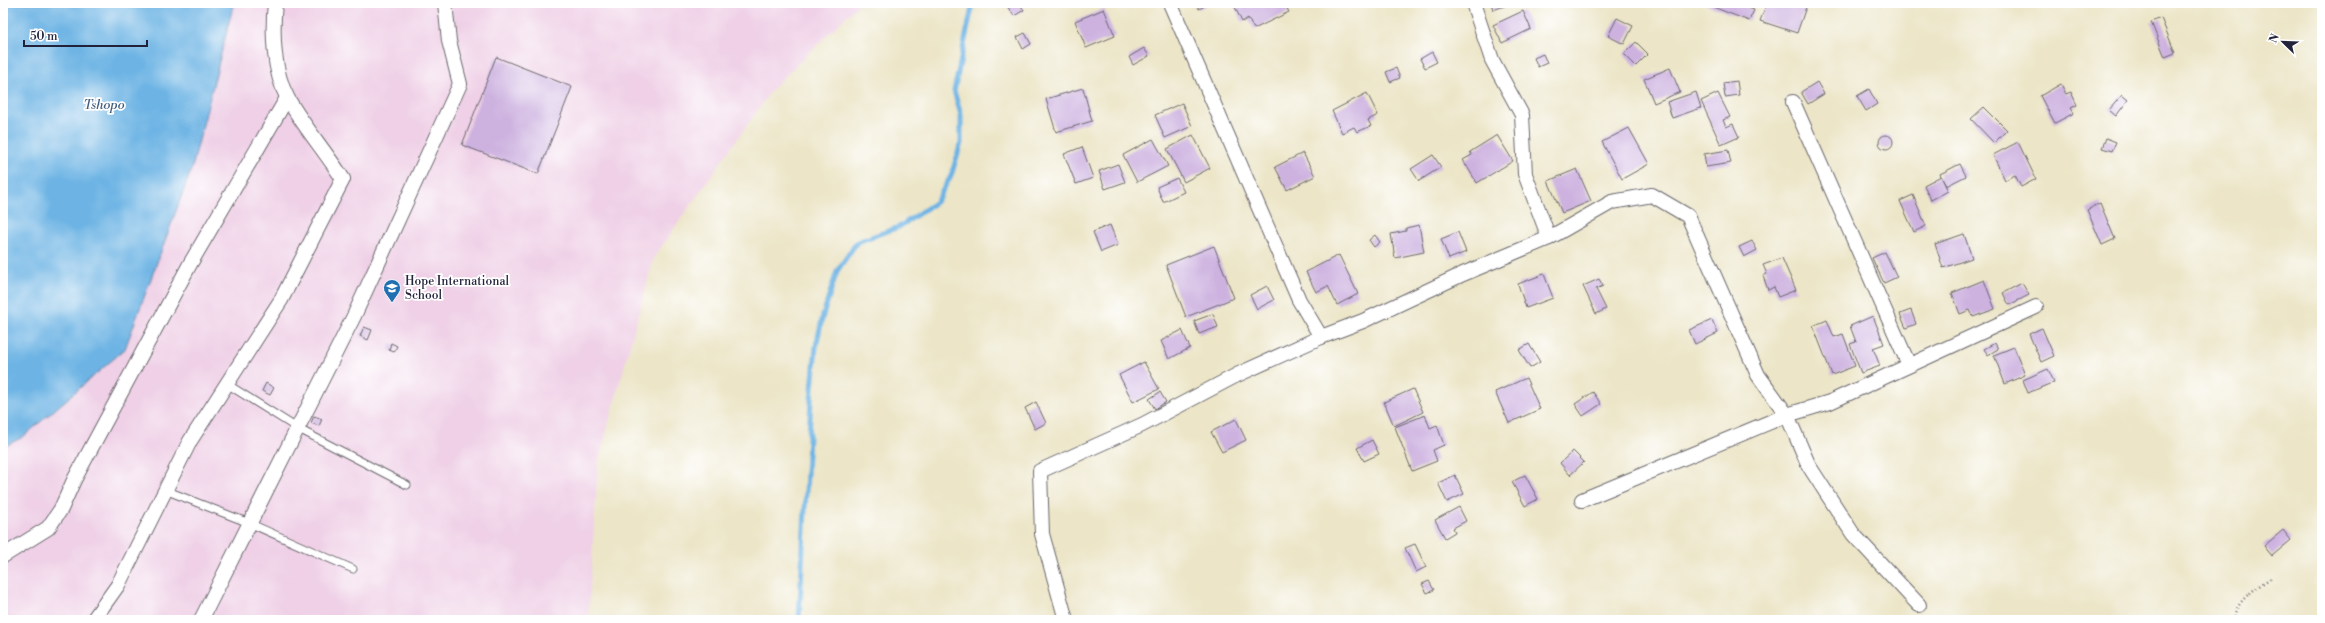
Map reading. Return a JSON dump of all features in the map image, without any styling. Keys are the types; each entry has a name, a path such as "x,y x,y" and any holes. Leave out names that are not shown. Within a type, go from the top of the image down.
{"street":[{"path":"93,620 118,585 164,490 190,441 281,300 343,179 287,98 277,67 273,16 275,3"},
{"path":"201,620 354,316 460,84 449,40 445,3"},
{"path":"1170,3 1295,292 1321,336"},
{"path":"1473,3 1492,60 1522,115 1525,174 1549,238"},
{"path":"3,556 48,528 61,509 74,480 190,264 287,98"},
{"path":"1794,102 1909,365"},
{"path":"1066,620 1042,534 1040,470 1142,425 1237,375 1321,336 1363,321 1462,274 1549,238 1612,202 1652,195 1688,216 1758,375 1787,415 1809,466 1853,534 1919,604"},
{"path":"1582,500 1787,415 1830,402 2036,307"}],"lane":[{"path":"227,384 297,428 407,485"},
{"path":"164,490 249,523 354,569"}],"path":[{"path":"2234,620 2234,613 2252,591 2272,577"}],"shaded area":[{"name":"Hope International School","path":"234,3 860,3 773,88 654,257 598,463 588,620 3,620 3,447 23,437 192,168"}],"water":[{"name":"Tshopo","path":"3,3 234,3 192,168 125,349 23,437 3,447"}],"building":[{"path":"1005,3 1019,3 1024,10 1014,16"},
{"path":"1196,3 1210,3 1199,9"},
{"path":"1233,3 1284,3 1289,12 1254,29 1248,18 1242,22"},
{"path":"1491,3 1513,3 1493,10"},
{"path":"1703,3 1735,3 1754,10 1749,21"},
{"path":"1767,3 1795,3 1806,7 1797,33 1760,21"},
{"path":"1104,9 1115,36 1086,48 1075,21"},
{"path":"1523,11 1531,29 1502,43 1493,25"},
{"path":"1617,18 1633,26 1624,44 1608,36"},
{"path":"2161,18 2175,53 2165,57 2151,22"},
{"path":"1025,33 1031,44 1023,49 1017,37"},
{"path":"1636,42 1648,54 1636,66 1624,54"},
{"path":"1144,48 1149,56 1133,65 1129,57"},
{"path":"1432,52 1437,62 1425,68 1420,59"},
{"path":"1543,54 1547,63 1538,67 1534,58"},
{"path":"496,57 572,87 538,174 462,145"},
{"path":"1396,68 1400,78 1390,82 1386,72"},
{"path":"1670,68 1680,92 1654,103 1644,79"},
{"path":"1737,81 1739,95 1725,97 1723,83"},
{"path":"1817,82 1824,94 1808,104 1801,92"},
{"path":"2061,84 2066,94 2071,92 2077,105 2071,108 2074,113 2055,123 2040,96"},
{"path":"1083,88 1092,121 1056,132 1046,99"},
{"path":"1869,89 1877,104 1866,111 1857,96"},
{"path":"1696,92 1701,108 1672,118 1667,102"},
{"path":"1367,93 1378,115 1368,120 1371,126 1357,132 1354,127 1342,133 1332,111"},
{"path":"1718,93 1730,117 1723,120 1726,127 1733,124 1739,137 1721,145 1701,101"},
{"path":"2122,95 2128,100 2116,116 2109,110"},
{"path":"1182,103 1192,126 1165,138 1155,115"},
{"path":"1984,107 2007,130 1994,143 1971,119"},
{"path":"1629,128 1649,164 1622,179 1602,142"},
{"path":"1193,135 1210,168 1184,182 1167,149"},
{"path":"1497,135 1513,161 1477,183 1463,160 1472,155 1470,152"},
{"path":"1883,135 1889,135 1893,139 1893,145 1889,149 1883,149 1879,145 1879,139"},
{"path":"2106,138 2116,142 2112,151 2102,148"},
{"path":"1153,139 1168,166 1137,182 1123,155"},
{"path":"2018,142 2036,179 2021,187 2015,175 2005,180 1993,155"},
{"path":"1082,147 1093,178 1076,184 1064,154"},
{"path":"1728,150 1731,163 1706,167 1704,154"},
{"path":"1303,153 1315,176 1287,190 1275,167"},
{"path":"1433,155 1441,167 1419,181 1411,169"},
{"path":"1118,164 1125,182 1105,189 1099,171"},
{"path":"1960,164 1966,176 1946,186 1940,174"},
{"path":"1577,169 1591,201 1562,213 1548,181"},
{"path":"1941,176 1948,191 1931,200 1924,185"},
{"path":"1177,178 1184,192 1163,202 1157,187"},
{"path":"1913,195 1926,226 1914,232 1900,201"},
{"path":"2100,203 2115,239 2102,245 2087,210"},
{"path":"1110,225 1118,245 1101,252 1093,232"},
{"path":"1419,225 1424,252 1395,258 1391,234 1406,231 1406,228"},
{"path":"1458,232 1466,252 1449,259 1441,239"},
{"path":"1964,234 1972,258 1943,268 1935,244"},
{"path":"1375,235 1380,242 1374,247 1369,240"},
{"path":"1752,241 1757,250 1744,257 1739,247"},
{"path":"1214,246 1234,298 1186,317 1166,265"},
{"path":"1885,252 1897,277 1884,283 1872,258"},
{"path":"1339,255 1358,294 1337,305 1328,286 1316,292 1306,272"},
{"path":"1782,258 1796,290 1778,297 1774,287 1768,290 1763,276 1767,274 1763,265"},
{"path":"1544,274 1553,298 1526,308 1518,284"},
{"path":"1599,279 1603,286 1596,289 1606,309 1596,314 1583,286"},
{"path":"1984,280 1995,309 1973,317 1970,310 1960,314 1952,293"},
{"path":"2022,283 2029,295 2009,305 2003,293"},
{"path":"1267,286 1274,300 1257,309 1250,295"},
{"path":"1911,310 1916,324 1906,328 1900,314"},
{"path":"1213,314 1218,327 1199,334 1194,321"},
{"path":"1873,316 1884,344 1873,348 1880,366 1861,373 1850,344 1856,342 1850,326"},
{"path":"1712,320 1718,333 1695,344 1689,330"},
{"path":"1827,320 1834,337 1843,334 1855,366 1832,375 1813,326"},
{"path":"364,327 372,330 368,340 360,336"},
{"path":"2042,328 2054,356 2041,362 2029,334"},
{"path":"1182,330 1190,348 1169,359 1161,341"},
{"path":"391,343 397,346 394,352 389,350"},
{"path":"1995,343 1998,349 1988,355 1984,349"},
{"path":"1529,344 1540,362 1530,368 1519,350"},
{"path":"2014,347 2025,375 2005,384 1994,355"},
{"path":"1144,362 1159,389 1133,402 1119,375"},
{"path":"2048,369 2054,382 2028,393 2023,380"},
{"path":"1526,378 1540,409 1509,423 1495,392"},
{"path":"266,383 274,388 270,395 262,391"},
{"path":"1413,389 1423,412 1394,426 1384,402"},
{"path":"1160,392 1166,402 1155,409 1149,399"},
{"path":"1593,392 1601,404 1583,416 1575,404"},
{"path":"1036,402 1046,423 1035,429 1025,408"},
{"path":"1425,415 1430,428 1437,425 1444,445 1433,450 1437,461 1412,471 1395,427"},
{"path":"314,416 322,419 319,426 311,423"},
{"path":"1236,419 1246,440 1222,452 1211,432"},
{"path":"1372,440 1379,454 1364,461 1357,448"},
{"path":"1573,451 1584,462 1570,475 1560,463"},
{"path":"1455,475 1464,494 1447,502 1438,483"},
{"path":"1525,475 1538,499 1525,506 1512,482"},
{"path":"1459,507 1466,521 1453,528 1455,532 1445,538 1435,520"},
{"path":"2283,530 2291,540 2272,556 2264,546"},
{"path":"1415,544 1426,567 1416,572 1405,548"},
{"path":"1429,581 1434,590 1427,593 1422,584"}],"waterway":[{"path":"799,620 811,400 816,346 823,315 837,271 857,242 899,227 936,202 951,176 961,143 961,115 954,91 973,3"}],"place":[{"name":"Hope International School","path":"392,303"}]}
